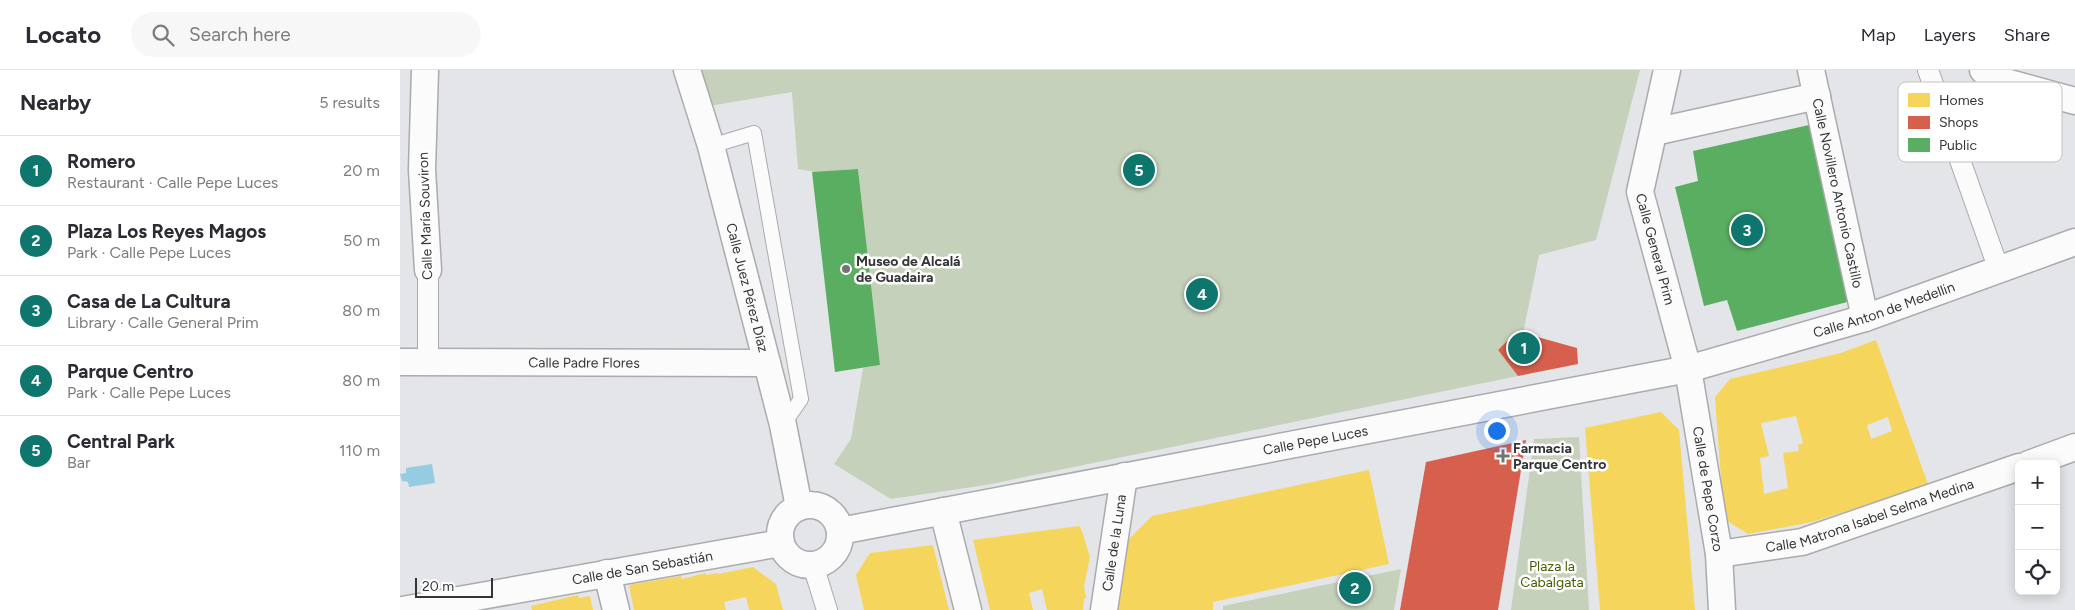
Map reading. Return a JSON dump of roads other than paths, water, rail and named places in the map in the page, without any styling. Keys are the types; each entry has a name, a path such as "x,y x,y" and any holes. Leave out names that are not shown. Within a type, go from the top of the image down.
{"street":[{"name":"Calle María Souviron","path":"425,70 411,170 428,270 428,362"},
{"name":"Calle Juez Pérez Díaz","path":"687,70 712,146 783,425 799,507"},
{"name":"Calle General Prim","path":"1667,70 1640,192 1688,369"},
{"name":"Calle Novillero Antonio Castillo","path":"1811,70 1866,318"},
{"path":"1928,70 1932,82"},
{"path":"1982,70 1991,78 2006,82"},
{"path":"1654,132 1817,96"},
{"path":"2062,97 2075,101"},
{"path":"1961,162 1999,270"},
{"name":"Calle Anton de Medellin","path":"1688,369 1866,318 2075,242"},
{"name":"Calle Padre Flores","path":"400,362 766,363"},
{"name":"Calle Pepe Luces","path":"840,531 1688,369"},
{"name":"Calle de Pepe Corzo","path":"1688,369 1720,554 1722,610"},
{"path":"2040,460 2075,447"},
{"name":"Calle Matrona Isabel Selma Medina","path":"1720,554 1802,542 2015,468"},
{"name":"Calle de la Luna","path":"1104,610 1124,476"},
{"path":"810,505 822,507 836,518 840,531 840,542 834,553 826,561 813,565 802,564 791,558 781,543 781,530 785,519 790,512 799,507 810,505"},
{"path":"943,511 968,610"},
{"name":"Calle de San Sebastián","path":"402,610 505,601 607,574 781,543"},
{"path":"813,565 827,610"},
{"path":"607,574 616,610"}],"lane":[{"path":"712,146 754,133 801,399 783,425"}],"water":[{"path":"432,464 435,483 409,487 408,482 402,481 400,474 406,473 406,468"}],"place":[{"name":"Central Park","path":"1139,170"},
{"name":"Casa de La Cultura","path":"1747,230"},
{"name":"Museo de Alcalá de Guadaira","path":"846,269"},
{"name":"Parque Centro","path":"1202,294"},
{"name":"Romero","path":"1524,348"},
{"name":"Farmacia Parque Centro","path":"1503,456"},
{"name":"Plaza Los Reyes Magos","path":"1355,588"}],"park label":[{"name":"Plaza la Cabalgata","path":"1552,574"}]}
